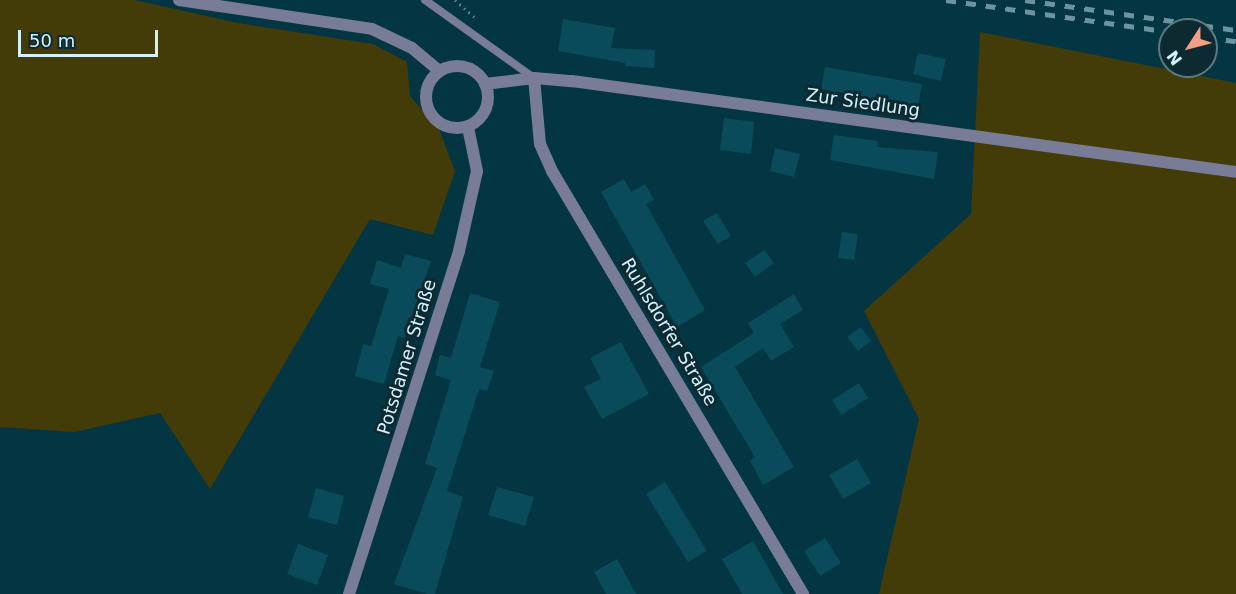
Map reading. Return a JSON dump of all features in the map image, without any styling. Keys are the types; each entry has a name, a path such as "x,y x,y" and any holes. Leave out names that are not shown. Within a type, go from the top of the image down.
{"street":[{"path":"179,0 372,29 412,48 440,70"},
{"path":"449,66 470,68 485,84 487,105 483,114 468,127 446,127 431,114 425,96 432,77 440,70 449,66"},
{"name":"Zur Siedlung","path":"485,84 534,78 1236,172"},
{"name":"Ruhlsdorfer Straße","path":"534,78 540,144 552,171 803,594"},
{"name":"Potsdamer Straße","path":"350,594 459,251 477,171 468,127"}],"lane":[{"path":"426,0 534,78"}],"shaded area":[{"path":"0,0 135,0 238,23 373,44 407,62 410,96 439,129 455,171 433,235 370,219 210,489 160,413 74,432 0,427"},
{"path":"980,32 1158,67 1158,78 1211,78 1236,83 1236,594 879,594 919,419 864,311 971,214"}],"building":[{"path":"563,19 615,28 611,48 655,50 654,68 625,66 625,63 558,51"},
{"path":"918,53 946,59 941,81 913,74"},
{"path":"825,67 922,84 918,107 821,89"},
{"path":"724,118 754,122 751,154 720,150"},
{"path":"834,135 878,141 877,147 938,152 934,179 830,160"},
{"path":"775,148 800,154 794,177 770,171"},
{"path":"624,179 631,192 645,184 654,200 646,204 705,310 677,327 601,192"},
{"path":"717,213 731,236 718,244 703,221"},
{"path":"842,232 858,234 854,260 838,258"},
{"path":"764,250 774,263 755,277 745,263"},
{"path":"405,254 431,261 404,338 398,336 384,384 355,376 363,344 371,346 389,289 370,284 377,260 401,268"},
{"path":"470,293 500,302 480,367 494,371 487,391 479,389 447,491 463,497 435,594 427,594 394,584 437,468 425,464 451,380 435,375 440,355 451,358"},
{"path":"794,294 803,310 780,324 794,347 771,361 763,348 735,367 794,467 763,485 750,461 755,457 701,367 754,333 748,323"},
{"path":"861,327 871,341 858,351 847,337"},
{"path":"621,342 649,394 602,419 584,387 601,379 590,358"},
{"path":"859,383 868,398 841,415 832,400"},
{"path":"857,459 871,483 843,499 829,475"},
{"path":"665,482 707,551 688,562 646,494"},
{"path":"497,487 534,497 525,526 488,515"},
{"path":"316,488 344,496 337,525 308,517"},
{"path":"825,538 841,563 820,576 804,551"},
{"path":"753,541 783,594 742,594 722,559"},
{"path":"298,544 328,555 317,585 287,574"},
{"path":"617,559 636,594 606,594 594,572"}],"railway":[{"path":"946,0 1158,30"},
{"path":"1025,0 1236,30"},
{"path":"1218,39 1236,41"}]}
